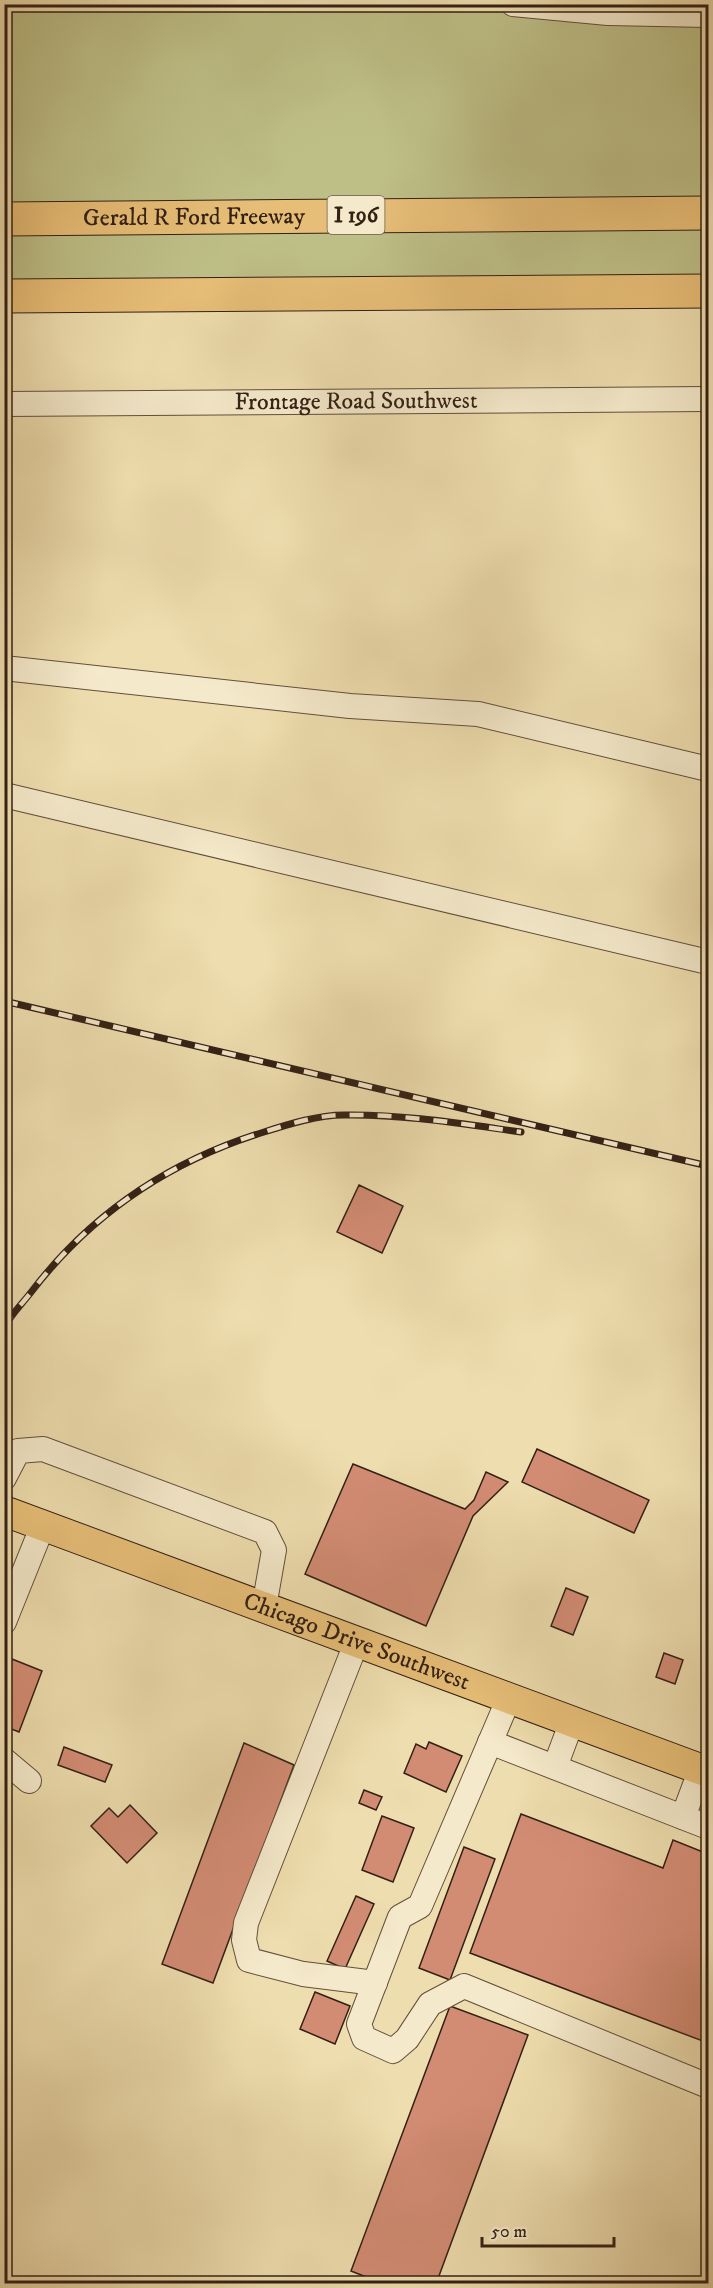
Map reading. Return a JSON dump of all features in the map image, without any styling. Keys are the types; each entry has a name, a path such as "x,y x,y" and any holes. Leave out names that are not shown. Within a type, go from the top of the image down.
{"highway":[{"name":"Gerald R Ford Freeway","path":"4,219 708,213"},
{"path":"4,296 708,291"}],"main road":[{"name":"Chicago Drive Southwest","path":"4,1511 705,1770"}],"street":[{"path":"513,4 608,13 708,15"},
{"name":"Frontage Road Southwest","path":"4,404 708,399"},
{"path":"4,668 350,706 478,714 708,769"},
{"path":"4,795 708,962"},
{"path":"4,1478 18,1450 43,1449 265,1532 274,1550 264,1607"},
{"path":"4,1622 42,1525"},
{"path":"357,1641 246,1923 244,1940 249,1960 303,1974 375,1983"},
{"path":"509,1698 420,1906 400,1917 360,2024 364,2038 393,2051 407,2038 430,2004 464,1986 708,2086"},
{"path":"555,1767 572,1721"},
{"path":"490,1742 708,1827"},
{"path":"4,1760 29,1781"},
{"path":"682,1817 705,1770"}],"green space":[{"path":"4,5 708,5 708,291 5,296"}],"building":[{"path":"359,1185 403,1206 382,1253 337,1232"},
{"path":"537,1449 649,1500 634,1533 522,1482"},
{"path":"353,1464 465,1509 474,1500 486,1472 508,1482 473,1516 426,1626 305,1574"},
{"path":"566,1588 588,1597 573,1635 551,1626"},
{"path":"664,1653 683,1660 675,1684 656,1677"},
{"path":"12,1659 42,1671 19,1732 4,1726 4,1679"},
{"path":"429,1742 462,1756 446,1792 404,1773 416,1744 426,1749"},
{"path":"244,1743 294,1765 213,1983 162,1964"},
{"path":"64,1747 112,1765 105,1782 58,1765"},
{"path":"364,1790 382,1797 376,1810 359,1803"},
{"path":"130,1805 157,1833 127,1863 91,1826 109,1808 118,1817"},
{"path":"521,1814 663,1868 673,1840 708,1854 708,2043 470,1953"},
{"path":"382,1816 414,1828 393,1882 362,1870"},
{"path":"464,1847 495,1859 450,1980 419,1968"},
{"path":"356,1896 374,1904 345,1969 327,1961"},
{"path":"315,1992 350,2006 335,2044 300,2029"},
{"path":"450,2006 528,2035 436,2284 384,2284 351,2271"}],"railway":[{"path":"4,1001 708,1166"},
{"path":"4,1328 55,1263 107,1214 165,1174 230,1144 293,1123 334,1115 411,1118 521,1132"}]}
